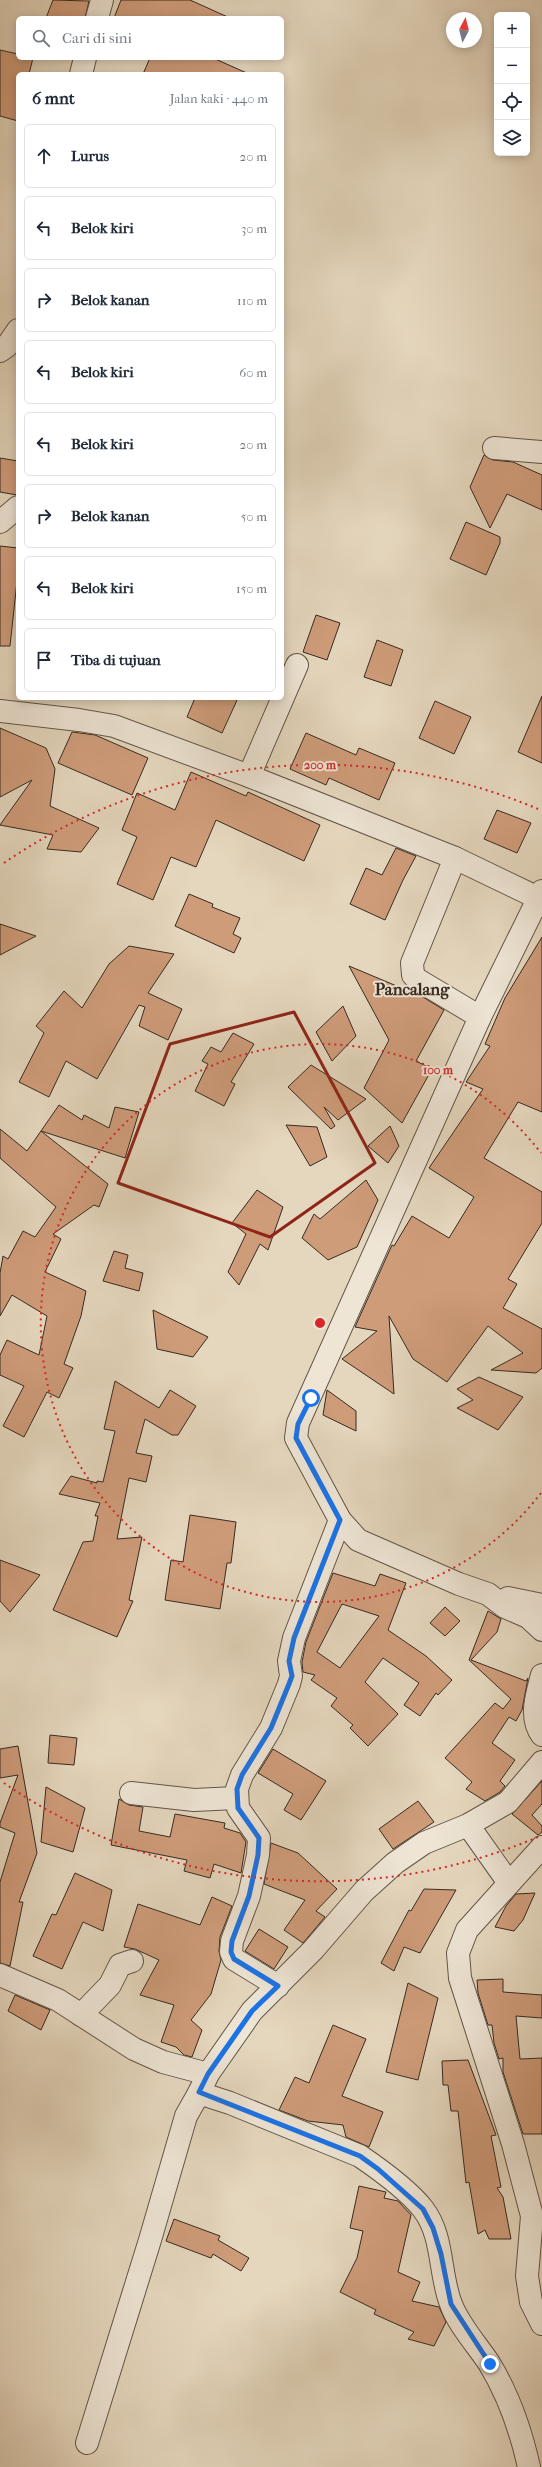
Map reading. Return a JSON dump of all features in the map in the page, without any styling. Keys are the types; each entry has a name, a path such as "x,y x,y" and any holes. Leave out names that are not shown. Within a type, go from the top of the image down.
{"street":[{"path":"98,16 102,0"},
{"path":"81,72 84,60"},
{"path":"0,351 7,346 16,333"},
{"path":"494,448 542,452"},
{"path":"0,522 16,509"},
{"path":"284,695 297,665"},
{"path":"249,776 282,700"},
{"path":"0,711 79,720 114,726 249,776 455,858 540,895 480,1017 298,1424 296,1438 340,1520 358,1540 488,1594 542,1605"},
{"path":"455,858 412,963 413,975 418,980 480,1017"},
{"path":"278,1986 234,1959 231,1952 232,1941 249,1896 259,1844 256,1833 238,1808 236,1798 242,1775 271,1728 292,1676 289,1661 294,1638 340,1520"},
{"path":"488,1594 505,1607 528,1617 542,1630"},
{"path":"542,1675 536,1695 535,1711 542,1735"},
{"path":"87,2443 150,2240 186,2116 204,2083 252,2011 313,1950 364,1891 395,1863 424,1843 468,1825 508,1802 542,1762"},
{"path":"131,1793 194,1800 236,1798"},
{"path":"468,1825 509,1883"},
{"path":"542,1847 467,1930 458,1953 460,1978 513,2144 532,2216 527,2276 531,2302 542,2324"},
{"path":"81,2015 110,1985 120,1965 132,1961"},
{"path":"0,1975 58,2000 134,2049 360,2156 378,2169 423,2209 433,2228 441,2254 451,2304 490,2364 521,2430 528,2467"}],"highlighted area":[{"path":"294,1012 375,1163 270,1237 118,1183 170,1044"}],"building":[{"path":"53,0 89,1 85,16 47,16"},
{"path":"121,0 190,0 226,16 115,16"},
{"path":"0,50 16,54 16,60 32,60 30,72 16,72 16,120 0,116"},
{"path":"149,60 218,60 244,72 144,72"},
{"path":"484,455 493,460 513,462 542,475 542,510 507,494 490,528 470,487"},
{"path":"0,458 16,461 16,495 0,492"},
{"path":"466,522 500,537 500,543 486,575 450,559"},
{"path":"0,546 16,548 16,590 10,646 0,646"},
{"path":"316,615 340,623 327,660 303,652"},
{"path":"377,640 403,650 391,686 364,677"},
{"path":"542,696 542,763 518,752"},
{"path":"194,700 237,700 222,733 187,717"},
{"path":"435,701 471,717 454,754 419,738"},
{"path":"0,728 46,748 55,769 50,806 99,828 81,852 47,849 53,835 0,825 32,780 0,797"},
{"path":"72,732 95,735 148,758 132,795 58,763"},
{"path":"306,733 356,755 359,748 395,763 379,800 329,778 326,785 290,769"},
{"path":"191,772 246,796 248,792 320,825 304,861 216,820 196,867 171,857 153,900 117,884 137,837 122,830 137,793 175,810"},
{"path":"497,810 531,823 517,853 484,839"},
{"path":"396,848 416,856 403,880 385,920 350,904 366,868 382,875"},
{"path":"189,894 213,904 212,907 240,918 233,934 241,938 234,953 175,926"},
{"path":"0,924 36,936 0,955"},
{"path":"542,937 542,1112 518,1102 484,1158 542,1192 542,1223 508,1279 517,1284 503,1308 542,1329 542,1368 536,1373 491,1370 523,1353 488,1326 447,1382 413,1359 389,1316 394,1394 342,1359 377,1331 355,1327 392,1245 394,1246 412,1216 449,1238 474,1197 429,1168 483,1089 466,1082 490,1046 485,1044 505,998"},
{"path":"129,946 174,954 148,993 182,1009 168,1040 139,1026 145,1007 139,1005 97,1079 66,1061 49,1097 19,1082 44,1033 36,1026 64,991 82,1008 109,964"},
{"path":"349,966 423,997 444,1010 416,1061 432,1069 402,1123 364,1088 389,1040"},
{"path":"343,1006 356,1036 332,1061 316,1032"},
{"path":"233,1033 254,1044 231,1082 235,1084 224,1106 195,1091 208,1064 202,1061 211,1047 221,1052"},
{"path":"311,1065 366,1099 338,1120 324,1107 335,1126 331,1129 288,1087"},
{"path":"59,1105 82,1120 84,1115 109,1128 115,1107 139,1112 125,1158 41,1131"},
{"path":"286,1125 317,1127 327,1157 310,1166"},
{"path":"390,1126 399,1146 388,1163 368,1146"},
{"path":"0,1129 27,1151 41,1131 108,1184 99,1207 94,1205 53,1234 61,1239 45,1272 86,1291 81,1316 64,1364 73,1368 59,1398 47,1392 24,1437 3,1426 24,1386 0,1375 0,1355 7,1340 39,1355 47,1316 12,1295 0,1316 0,1273 3,1256 8,1259 23,1231 35,1237 56,1207 0,1158"},
{"path":"366,1180 378,1200 357,1247 328,1260 302,1238 314,1214 320,1219"},
{"path":"257,1190 283,1207 268,1250 260,1244 239,1285 228,1272 246,1234 232,1223"},
{"path":"114,1251 128,1255 125,1268 143,1273 139,1291 103,1281"},
{"path":"153,1310 208,1337 193,1357 157,1349"},
{"path":"479,1377 523,1397 498,1430 457,1408 473,1400 457,1389"},
{"path":"115,1381 159,1408 170,1390 196,1406 178,1435 172,1435 145,1419 136,1453 152,1456 146,1482 129,1478 117,1539 142,1537 129,1600 133,1601 117,1637 53,1610 83,1542 93,1541 98,1516 95,1516 100,1503 59,1494 71,1476 97,1483 97,1481 103,1482 115,1431 104,1429"},
{"path":"327,1390 356,1411 356,1431 323,1415"},
{"path":"190,1515 236,1522 231,1563 227,1563 220,1609 165,1600 171,1560 183,1562"},
{"path":"0,1560 40,1575 10,1612 0,1601"},
{"path":"333,1573 375,1586 380,1574 406,1583 388,1630 426,1656 452,1680 438,1695 436,1693 420,1716 404,1705 419,1683 383,1658 365,1682 398,1714 368,1746 350,1728 353,1725 331,1706 337,1698 311,1680 315,1675 303,1672 302,1662 306,1642","holes":["342,1604 379,1616 340,1668 317,1652"]},
{"path":"445,1607 460,1621 445,1636 430,1623"},
{"path":"488,1611 501,1619 497,1632 471,1660 526,1681 528,1678 522,1710 516,1721 509,1717 492,1743 515,1760 500,1781 505,1786 500,1792 485,1801 466,1789 472,1782 445,1758 495,1703 503,1709 511,1699 469,1660"},
{"path":"50,1735 77,1738 74,1765 48,1763"},
{"path":"18,1746 37,1853 19,1902 23,1902 10,1966 0,1963 0,1882 15,1833 0,1827 0,1823 18,1775 0,1778 0,1749"},
{"path":"273,1749 326,1781 301,1820 284,1810 293,1794 258,1773"},
{"path":"542,1781 542,1804 532,1815 542,1826 542,1832 538,1835 512,1814"},
{"path":"46,1787 85,1808 73,1852 41,1842"},
{"path":"119,1799 129,1805 143,1807 139,1831 170,1837 175,1814 225,1823 224,1828 240,1833 246,1842 241,1873 214,1864 210,1878 184,1871 187,1860 111,1845"},
{"path":"418,1801 434,1822 393,1849 379,1829"},
{"path":"271,1843 298,1853 337,1889 316,1911 325,1917 303,1943 284,1930 305,1900 264,1884"},
{"path":"75,1873 112,1890 103,1931 83,1922 62,1969 33,1956 52,1914 56,1915"},
{"path":"424,1889 456,1890 420,1953 404,1947 394,1971 381,1963 409,1910 411,1911"},
{"path":"535,1893 523,1920 514,1931 495,1927 506,1906 516,1894"},
{"path":"212,1897 232,1906 220,1937 219,1951 221,1960 211,1994 191,2020 202,2030 192,2057 184,2055 176,2047 161,2042 174,2005 140,1995 159,1960 135,1949 124,1947 138,1904 200,1925"},
{"path":"259,1929 288,1947 274,1969 245,1951"},
{"path":"503,1979 503,1992 542,1995 542,2018 516,2016 520,2059 542,2058 542,2134 523,2134 503,2072 503,2058 499,2059 494,2043 492,2025 488,2025 478,1993 477,1980"},
{"path":"408,1983 438,1998 418,2080 386,2072"},
{"path":"15,1995 50,2010 41,2030 8,2011"},
{"path":"333,2025 366,2039 342,2096 383,2112 369,2147 346,2137 343,2125 308,2121 279,2110 295,2077 309,2083"},
{"path":"468,2060 496,2135 491,2136 501,2187 497,2188 503,2197 511,2239 489,2239 485,2230 478,2234 469,2182 466,2183 458,2111 451,2111 448,2085 443,2085 442,2061"},
{"path":"359,2186 386,2192 384,2198 398,2201 411,2215 398,2272 420,2282 412,2301 439,2307 446,2322 434,2346 408,2339 414,2332 374,2314 376,2310 340,2292 357,2258 363,2231 350,2228"},
{"path":"174,2219 220,2236 218,2240 249,2258 241,2271 213,2254 211,2258 166,2241"}],"district":[{"name":"Pancalang","path":"412,989"}],"route":[{"path":"311,1398 298,1424 296,1438 340,1520 294,1638 289,1661 292,1676 271,1728 242,1775 237,1789 236,1798 238,1808 259,1838 258,1855 249,1896 232,1941 231,1952 234,1959 278,1986 252,2011 208,2074 204,2085 199,2092 230,2103 360,2156 378,2169 423,2209 433,2228 441,2254 451,2304 490,2364"}]}
